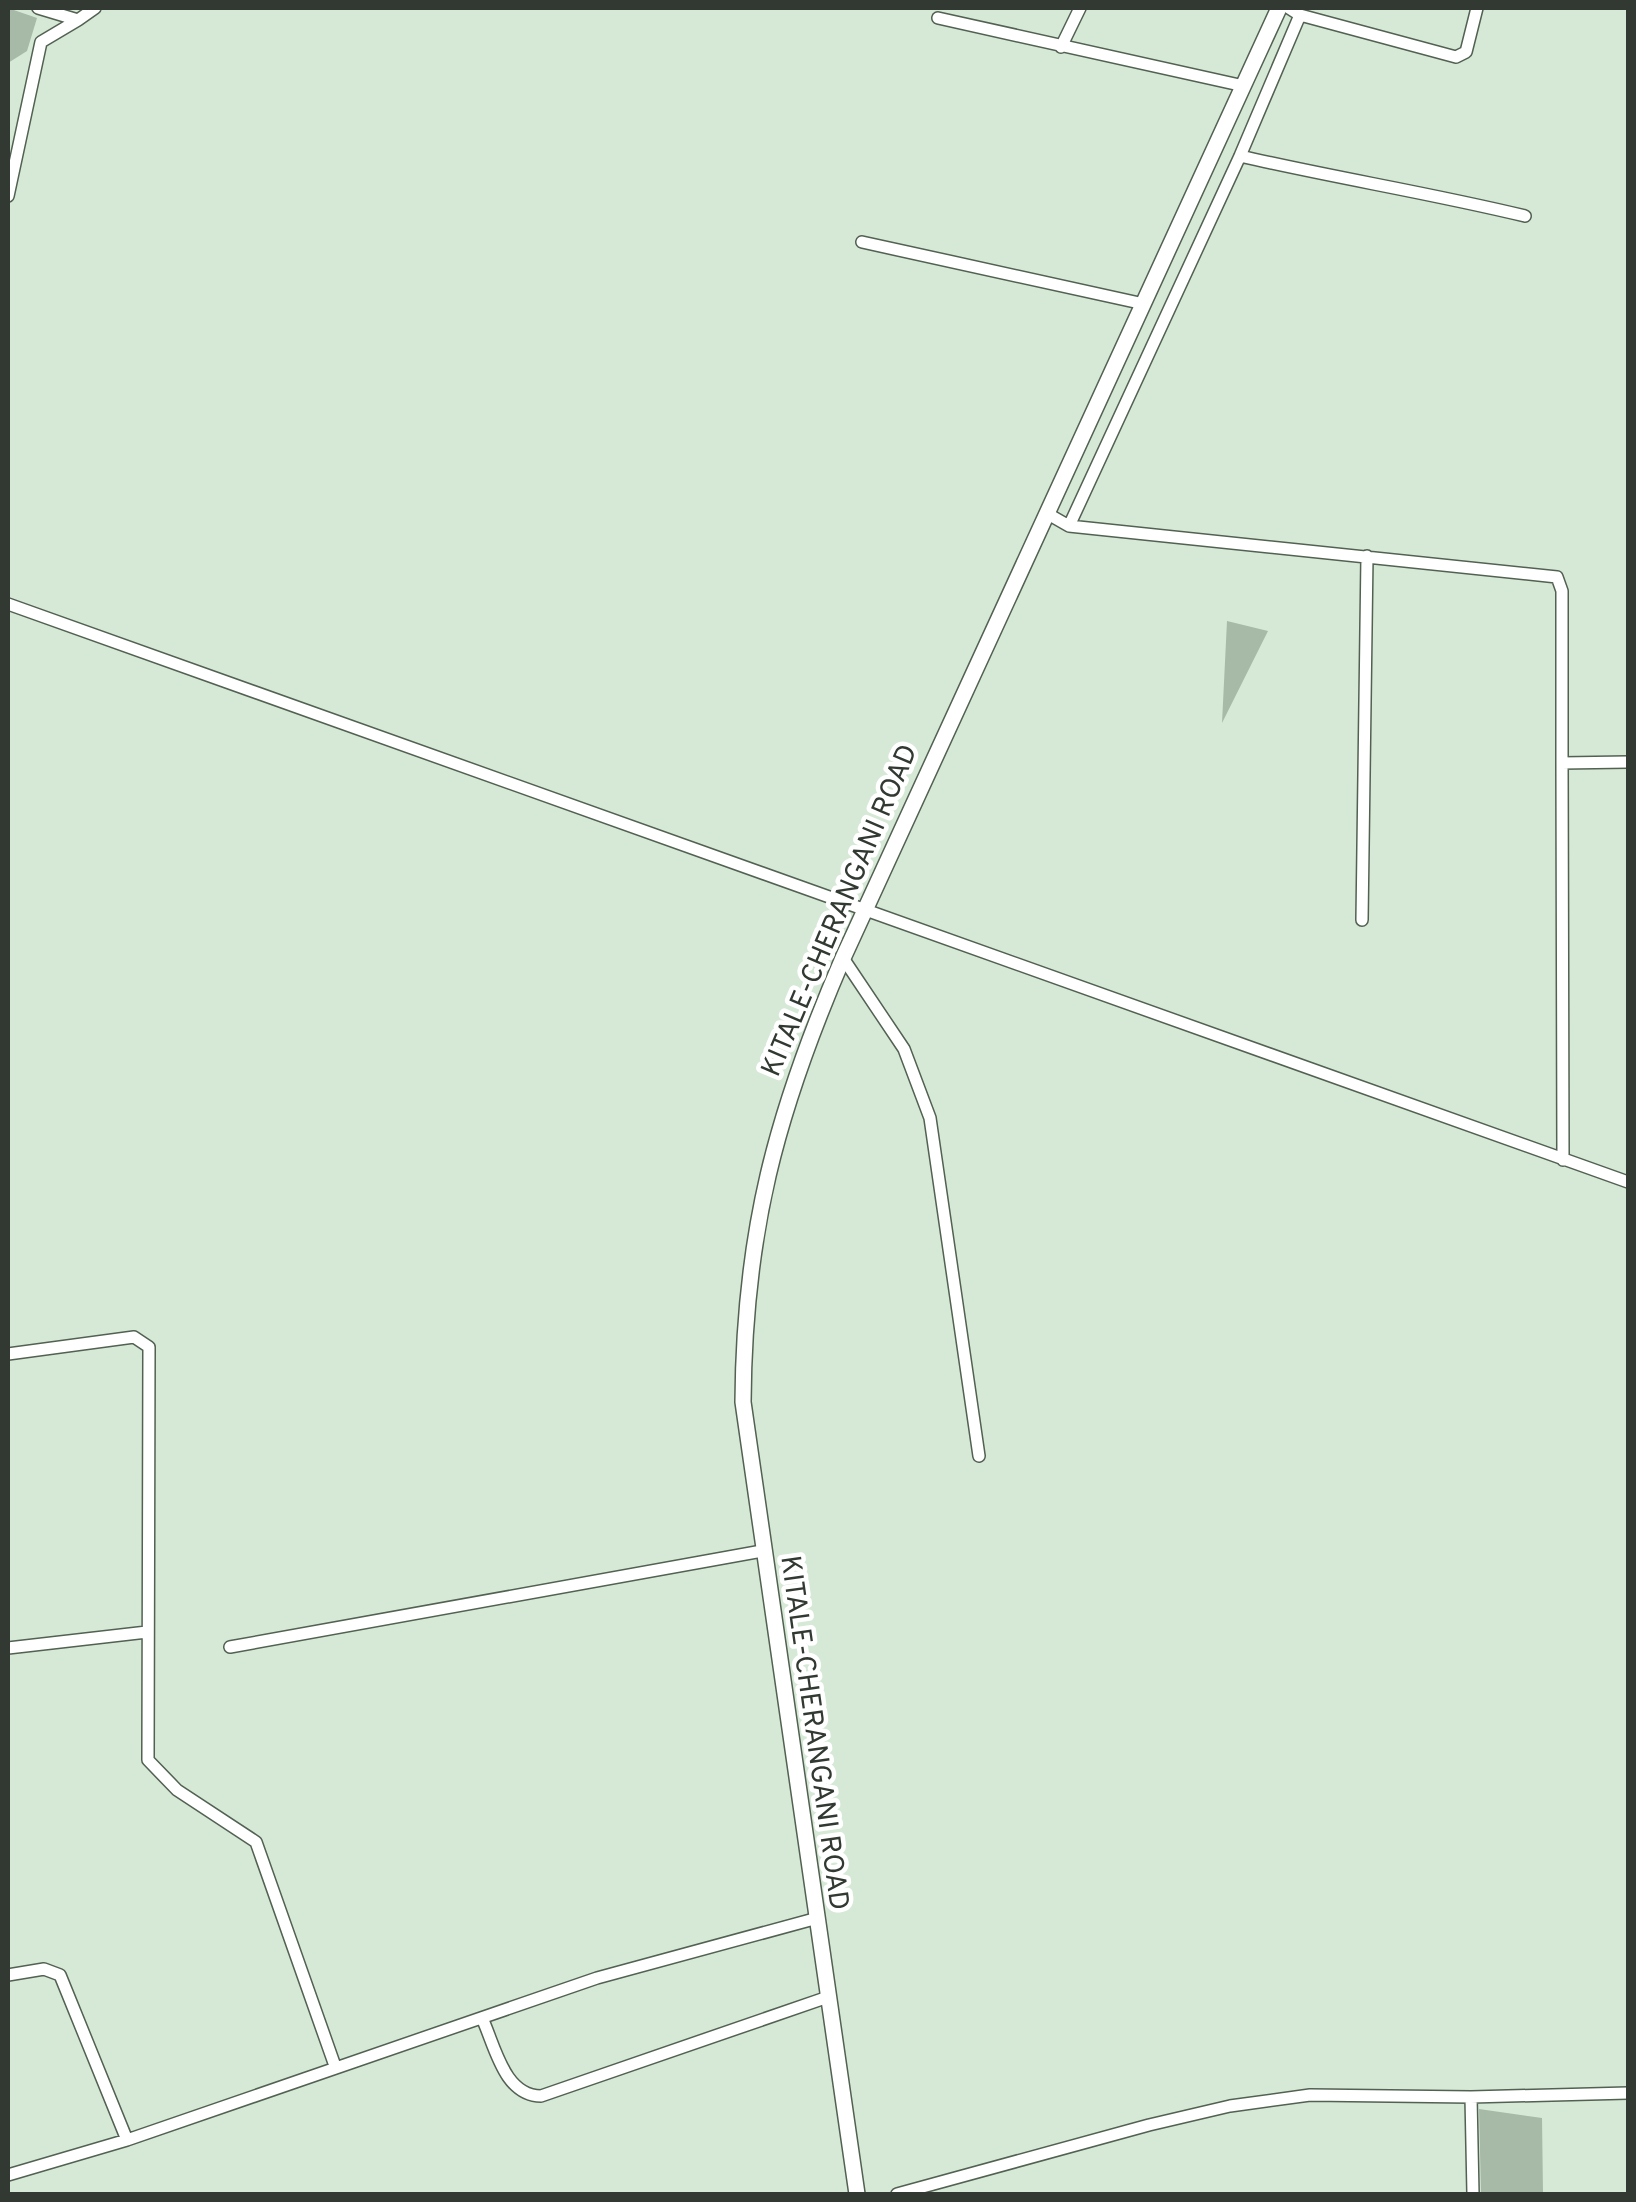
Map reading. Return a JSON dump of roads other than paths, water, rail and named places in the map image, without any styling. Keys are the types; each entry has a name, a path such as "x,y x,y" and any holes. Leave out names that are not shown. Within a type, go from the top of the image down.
{"main road":[{"name":"KITALE-CHERANGANI ROAD","path":"857,2194 814,1920 743,1402 747,1275 767,1173 788,1097 843,958 1279,8"}],"street":[{"path":"38,8 78,20"},
{"path":"8,196 41,42 95,8"},
{"path":"1061,47 1080,8"},
{"path":"1069,526 1240,156 1294,11 1456,57 1466,52 1477,8"},
{"path":"938,18 1244,86"},
{"path":"1240,156 1354,182 1406,187 1525,216"},
{"path":"862,242 1144,304"},
{"path":"1133,327 1154,343"},
{"path":"1048,514 1069,526 1557,577 1562,591 1563,1160"},
{"path":"1362,920 1367,556"},
{"path":"8,604 1628,1182"},
{"path":"1562,764 1628,762"},
{"path":"843,958 904,1050 930,1118 979,1456"},
{"path":"8,1354 134,1337 149,1347 148,1760 177,1790 256,1842 335,2066"},
{"path":"230,1647 762,1552"},
{"path":"8,1648 147,1632"},
{"path":"8,2176 127,2140 335,2066 669,1956 814,1920"},
{"path":"8,1974 44,1969 60,1975 127,2140"},
{"path":"482,2018 513,2086 525,2095 541,2096 828,1998"},
{"path":"897,2194 1230,2106 1345,2092 1472,2097 1628,2093"},
{"path":"1472,2097 1474,2194"}]}
